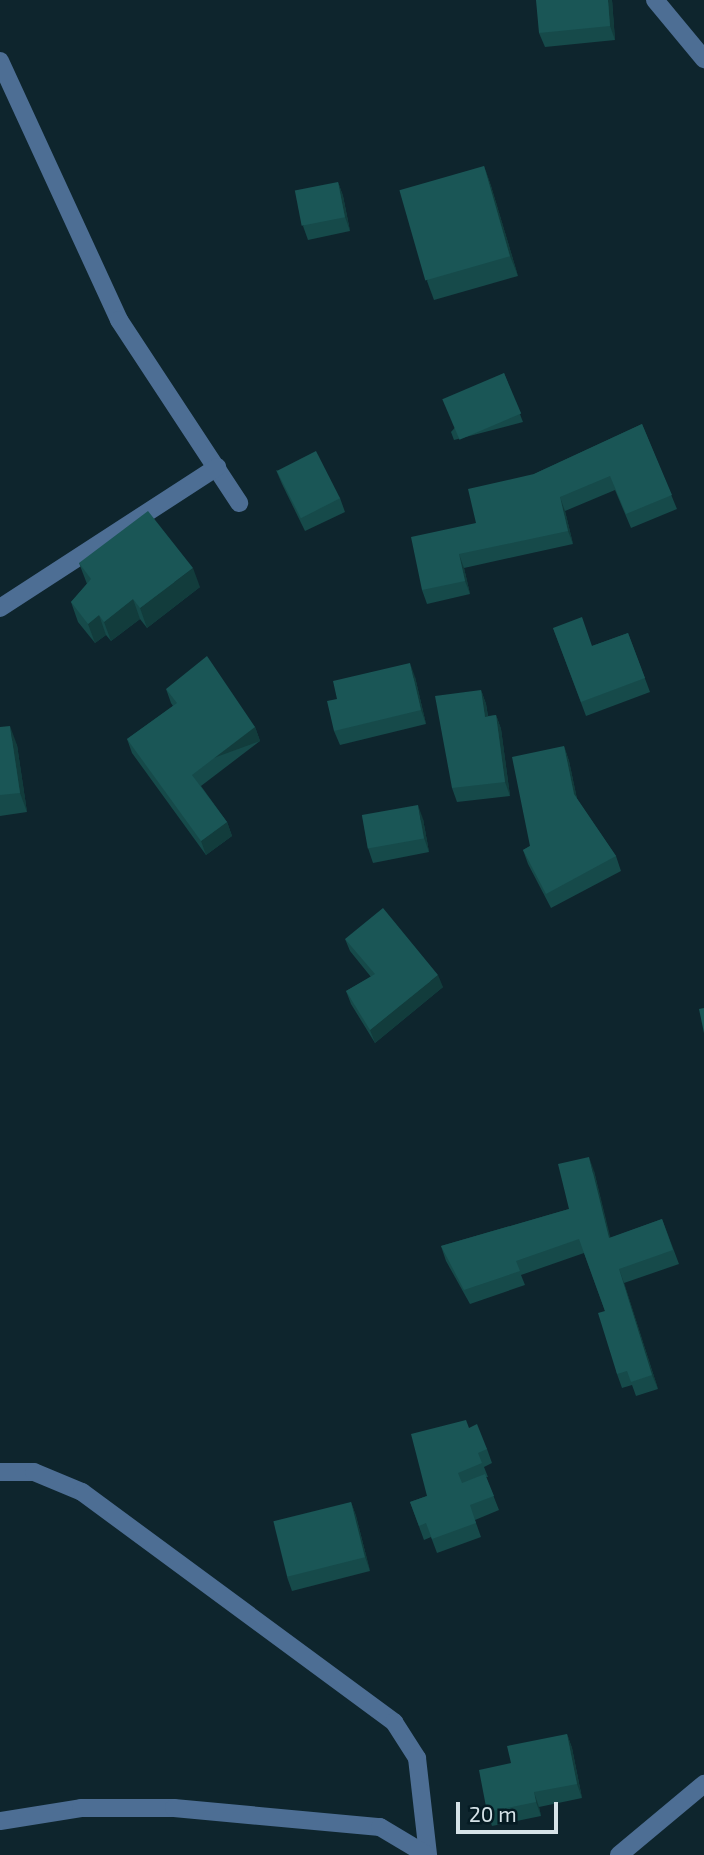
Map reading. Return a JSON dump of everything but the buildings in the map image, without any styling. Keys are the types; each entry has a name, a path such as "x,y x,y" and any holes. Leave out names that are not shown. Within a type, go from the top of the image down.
{"street":[{"path":"655,0 704,59"},
{"path":"0,61 119,320 239,503"},
{"path":"0,608 217,467"},
{"path":"0,1472 34,1472 82,1492 394,1722 417,1758 427,1855"},
{"path":"619,1855 704,1784"},
{"path":"0,1821 81,1808 174,1808 380,1827 427,1855"}]}
